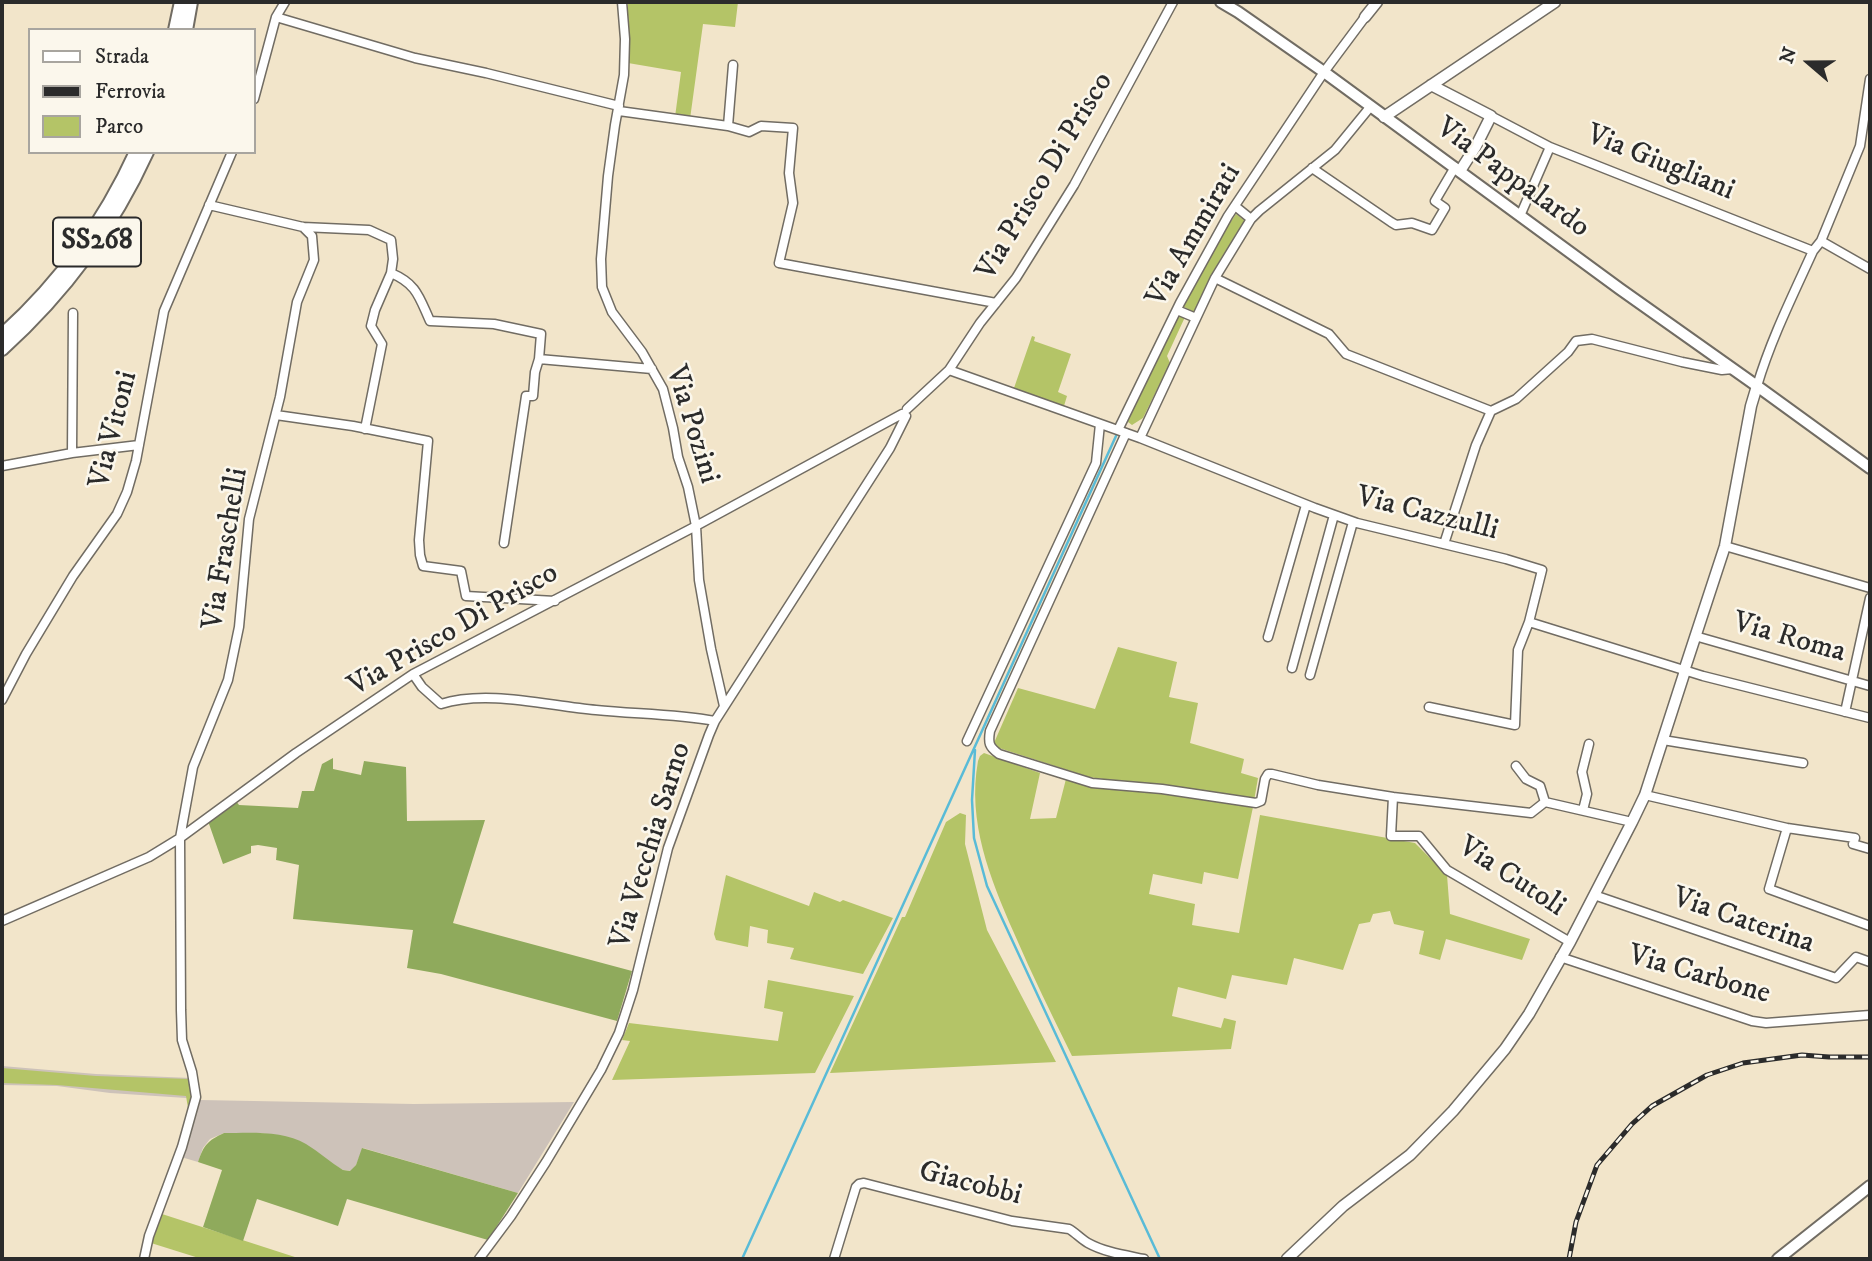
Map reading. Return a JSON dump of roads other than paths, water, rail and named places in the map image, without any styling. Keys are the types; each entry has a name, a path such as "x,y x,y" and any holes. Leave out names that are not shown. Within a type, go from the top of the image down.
{"highway":[{"path":"175,28 181,2"},
{"path":"186,28 191,2"},
{"name":"SS268","path":"2,349 97,225 135,154"},
{"name":"SS268","path":"28,317 65,285 105,231 146,154"},
{"name":"SS268","path":"2,335 17,329"}],"main road":[{"name":"Via Pappalardo","path":"1221,2 1324,72 1870,468"},
{"path":"1778,1259 1870,1186"}],"street":[{"path":"256,92 276,17 285,2"},
{"name":"Via Pozini","path":"622,2 624,75 610,163 603,231 603,287 612,312 642,352 663,390 678,457 688,487 695,526 699,580 724,706"},
{"name":"Via Prisco Di Prisco","path":"2,921 149,857 413,674 905,413 948,370 1016,278 1074,185 1173,2"},
{"path":"1365,17 1368,2"},
{"path":"1365,17 1377,2"},
{"path":"1384,117 1555,2"},
{"path":"276,17 415,58 486,73 619,108 728,126 733,65"},
{"name":"Via Ammirati","path":"1272,774 1268,774 1265,779 1261,801 1256,803 1162,789 1092,783 999,754 988,742 990,731 1177,310 1235,206 1324,72 1365,17"},
{"path":"1287,1259 1343,1206 1409,1155 1453,1111 1505,1049 1529,1014 1570,942 1632,822 1645,795 1725,546 1751,406 1763,364 1813,251 1821,242 1860,146 1870,79"},
{"name":"Via Giugliani","path":"1431,85 1550,147 1813,251"},
{"name":"Via Ammirati","path":"1140,438 1214,278 1251,219 1335,150 1371,106"},
{"path":"1312,168 1396,225 1412,223 1432,230 1445,208 1435,201 1476,146 1492,116"},
{"name":"Via Prisco Di Prisco","path":"728,126 749,132 761,126 793,128 789,173 793,204 779,263 996,303"},
{"path":"1520,215 1550,147"},
{"name":"Via Vitoni","path":"2,700 26,654 73,576 117,514 127,492 139,445 164,310 231,154"},
{"path":"209,205 303,227 369,230 391,240 391,273 370,326 382,344 365,429"},
{"path":"1235,206 1251,219"},
{"name":"Via Fraschelli","path":"144,1259 196,1097 182,1040 180,838 193,766 228,680 239,627 249,519 276,415 297,302 314,260 312,236 303,227"},
{"path":"1821,242 1870,268"},
{"path":"391,273 415,289 430,321 494,324 541,334 540,359 535,372 533,396 526,396 504,543"},
{"path":"1214,278 1329,334 1346,354 1491,411"},
{"path":"1177,310 1196,318"},
{"path":"72,453 73,313"},
{"path":"1444,544 1476,444 1491,411 1516,399 1568,352 1576,341 1592,339 1682,362 1722,370 1733,369"},
{"path":"540,359 652,369"},
{"name":"Via Cazzulli","path":"948,370 1140,438 1353,522 1542,570 1529,622"},
{"name":"Via Vecchia Sarno","path":"479,1259 518,1205 601,1070 619,1033 633,990 668,848 715,721 890,448 905,413"},
{"path":"276,415 428,441 419,540 423,566 461,571 466,596 555,601"},
{"path":"967,741 1096,463 1100,424"},
{"path":"2,466 72,453 139,445"},
{"path":"1268,637 1306,505"},
{"path":"1292,667 1334,515"},
{"path":"1310,675 1353,522"},
{"path":"1725,546 1870,588"},
{"path":"1845,712 1870,598"},
{"path":"1429,707 1515,725 1518,650 1529,622 1685,671 1870,718"},
{"name":"Via Roma","path":"1695,636 1870,685"},
{"path":"413,674 440,704 457,698 486,698 715,721"},
{"path":"1663,740 1803,763"},
{"path":"1583,810 1587,794 1582,772 1589,744"},
{"path":"1516,766 1526,779 1540,786 1545,802"},
{"name":"Via Cutoli","path":"1272,774 1318,785 1392,797 1531,813 1545,802 1632,822"},
{"path":"1645,795 1787,828 1855,838 1853,844 1870,849"},
{"name":"Via Cutoli","path":"1392,797 1391,836 1419,836 1447,870 1570,942"},
{"path":"1787,828 1769,889 1870,926"},
{"name":"Via Caterina","path":"1594,895 1836,978 1856,957 1870,962"},
{"name":"Via Carbone","path":"1560,957 1752,1021 1766,1023 1870,1015"},
{"name":"Giacobbi","path":"834,1259 856,1187 864,1183 1012,1221 1069,1228 1091,1245 1144,1259"}],"waterway":[{"path":"742,1259 1116,436"},
{"path":"975,750 972,800 974,838 987,886 1160,1259"}],"railway":[{"path":"1569,1259 1576,1222 1597,1165 1632,1124 1652,1106 1707,1075 1743,1063 1802,1055 1870,1057"}]}
